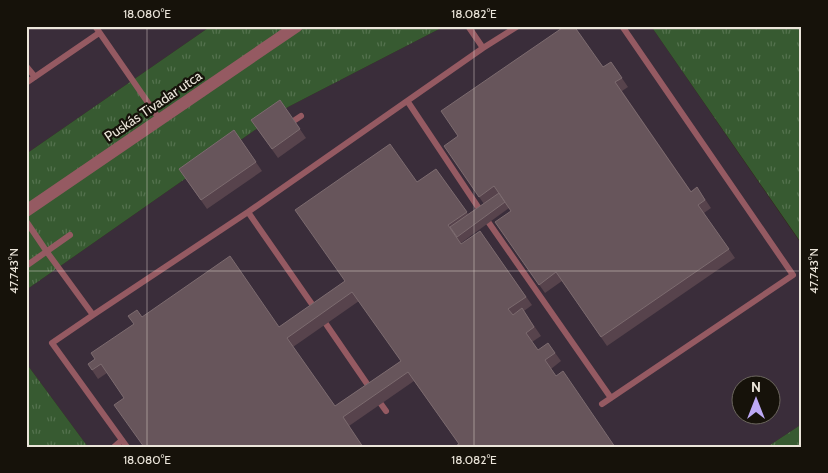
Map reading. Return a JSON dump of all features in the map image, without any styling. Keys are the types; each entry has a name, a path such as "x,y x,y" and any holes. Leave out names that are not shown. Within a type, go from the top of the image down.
{"street":[{"name":"Puskás Tivadar utca","path":"26,212 160,120 288,28"}],"lane":[{"path":"95,26 160,120"},
{"path":"468,26 483,48"},
{"path":"127,447 52,343 248,212 483,48 518,26"},
{"path":"602,404 793,275 622,26"},
{"path":"26,83 99,33"},
{"path":"26,66 35,77"},
{"path":"408,102 483,214"},
{"path":"248,212 318,313"},
{"path":"26,221 93,315"},
{"path":"489,222 611,398"},
{"path":"26,266 70,235"},
{"path":"326,324 373,393"},
{"path":"380,404 386,411"},
{"path":"114,447 122,440"}],"shaded area":[{"path":"26,26 211,26 26,154"},
{"path":"445,26 651,26 802,245 802,424 767,447 88,447 26,363 26,290 288,107"}],"green space":[{"path":"211,26 445,26 288,107 26,290 26,154"},
{"path":"651,26 802,26 802,244"},
{"path":"26,363 88,447 26,447"},
{"path":"802,424 802,447 767,447"}],"building":[{"path":"565,26 574,26 603,67 611,62 622,78 615,82 691,192 697,187 705,200 698,205 729,249 601,337 556,272 539,285 495,222 511,211 494,186 479,197 444,146 458,136 441,111"},
{"path":"280,100 300,129 272,149 251,120"},
{"path":"234,130 256,162 201,200 179,169"},
{"path":"390,144 417,182 436,169 467,212 448,225 461,244 480,231 526,297 508,309 513,315 522,308 534,327 526,333 538,350 548,343 555,353 545,360 556,376 563,371 615,447 454,447 459,444 408,372 343,417 363,447 144,447 114,405 124,398 101,364 92,370 88,364 95,359 91,353 134,324 128,316 137,310 142,317 230,256 279,327 345,281 295,210","holes":["352,292 401,361 335,406 287,338"]},
{"path":"499,193 505,202 457,237 450,227"}]}
